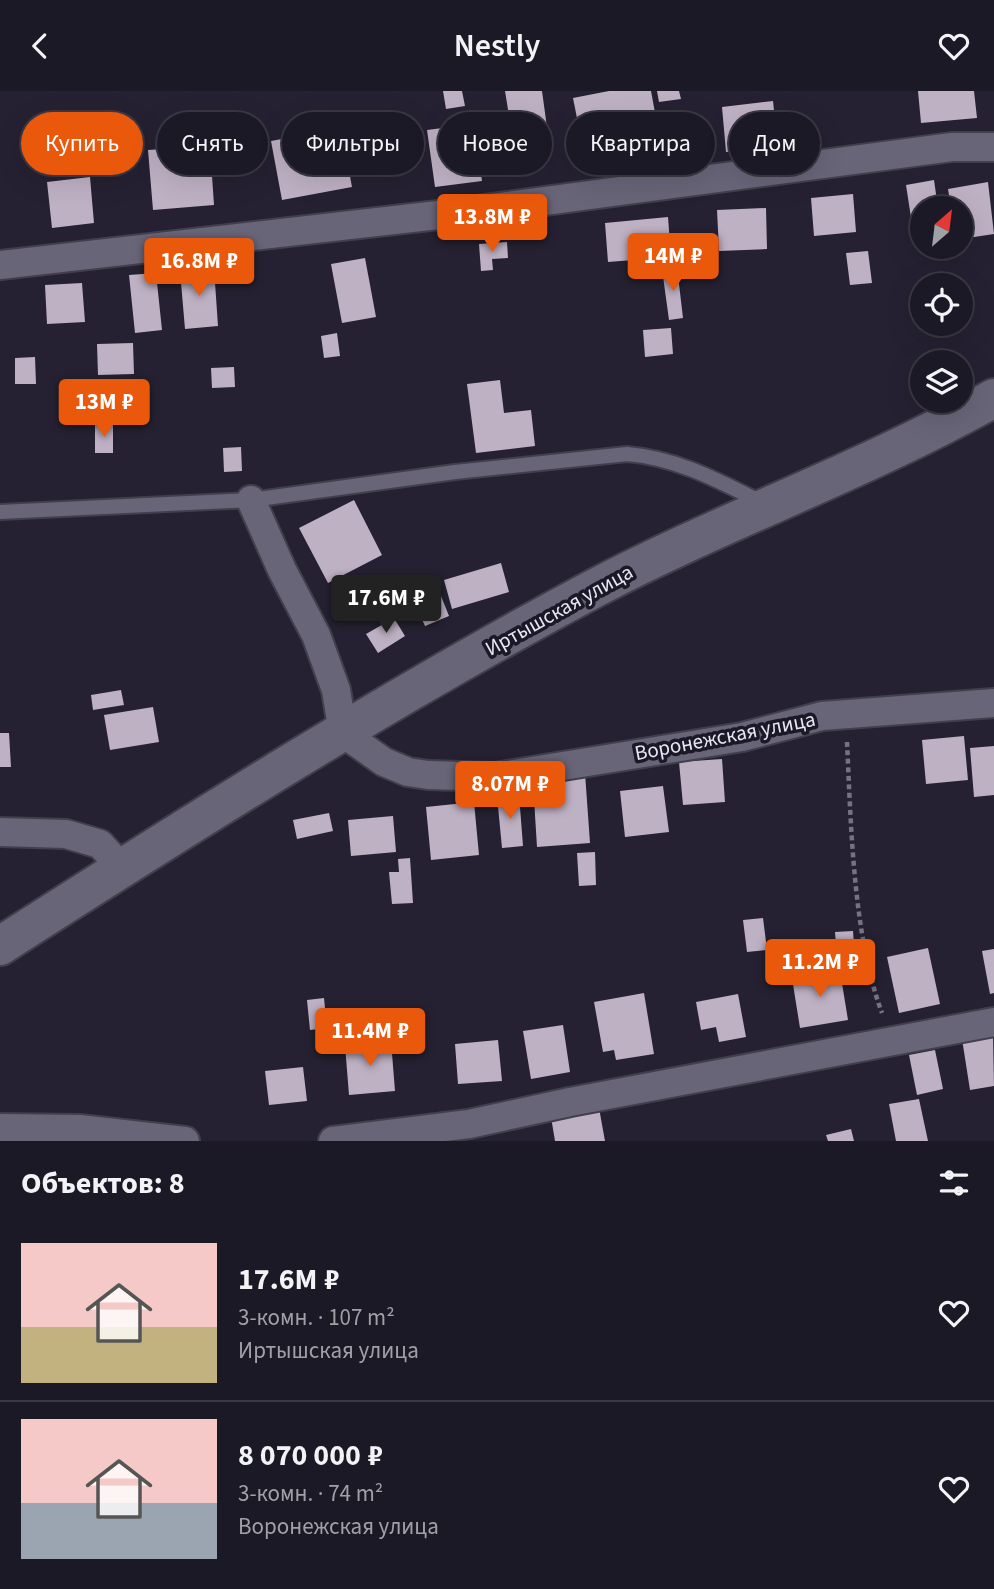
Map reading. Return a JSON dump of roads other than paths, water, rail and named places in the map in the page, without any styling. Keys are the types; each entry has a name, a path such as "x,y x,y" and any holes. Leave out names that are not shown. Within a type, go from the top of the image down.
{"main road":[{"name":"Иртышская улица","path":"0,946 343,733 596,588 665,553 923,438 994,398"}],"street":[{"path":"0,264 447,214 952,147 994,147"},
{"path":"251,500 282,570 316,635 336,690 343,733"},
{"name":"Воронежская улица","path":"343,733 384,762 408,772 495,777 741,737 822,716 994,703"},
{"path":"0,832 66,834 100,844 122,868"},
{"path":"332,1141 469,1124 994,1022"},
{"path":"0,1128 79,1129 185,1141"}],"lane":[{"path":"0,512 251,500 455,472 627,454 649,456 685,466 769,506"}]}
